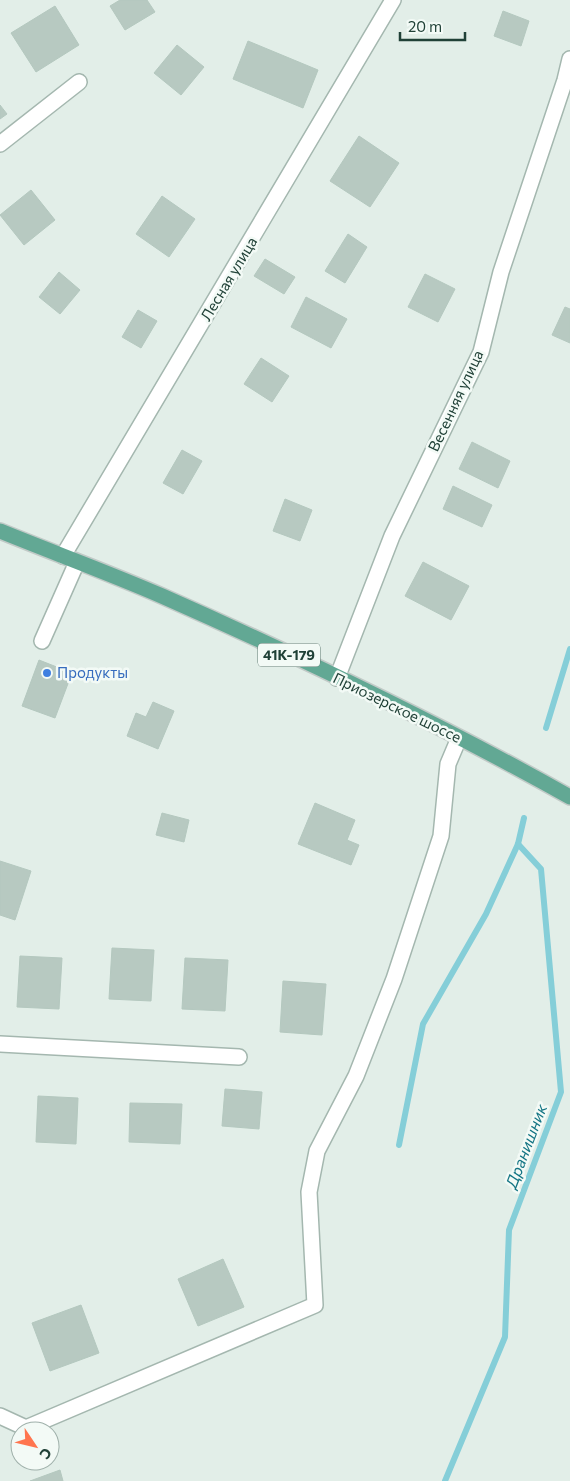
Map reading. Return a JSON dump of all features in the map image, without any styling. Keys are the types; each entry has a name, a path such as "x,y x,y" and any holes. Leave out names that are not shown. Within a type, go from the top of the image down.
{"main road":[{"name":"Приозерское шоссе","path":"0,531 160,596 337,678 459,738 570,797"}],"street":[{"name":"Лесная улица","path":"42,641 70,559 393,0"},
{"name":"Весенняя улица","path":"337,678 392,536 481,352 501,272 565,80 570,59"},
{"path":"0,144 79,82"},
{"path":"0,1416 26,1428 315,1305 309,1192 317,1151 356,1076 394,979 442,836 448,764 459,738"},
{"path":"0,1044 239,1057"}],"building":[{"path":"120,0 147,0 155,12 125,30 110,6"},
{"path":"55,6 79,45 36,72 11,33"},
{"path":"503,11 529,21 521,46 494,36"},
{"path":"248,41 318,70 303,108 233,79"},
{"path":"177,45 204,67 181,95 154,73"},
{"path":"0,105 7,114 0,119"},
{"path":"359,136 399,163 370,207 330,181"},
{"path":"31,190 55,220 24,245 0,215"},
{"path":"162,196 195,219 169,257 136,234"},
{"path":"348,234 367,247 345,283 325,271"},
{"path":"265,259 295,277 284,294 254,276"},
{"path":"59,272 80,290 60,314 39,297"},
{"path":"425,274 455,289 438,322 408,307"},
{"path":"306,297 347,319 331,348 291,327"},
{"path":"565,307 570,309 570,343 552,335"},
{"path":"138,310 157,321 141,348 122,337"},
{"path":"261,358 289,376 272,402 244,384"},
{"path":"472,442 510,461 498,488 459,469"},
{"path":"182,450 202,461 183,494 163,483"},
{"path":"453,486 492,505 482,527 443,509"},
{"path":"285,499 312,510 300,541 273,531"},
{"path":"423,562 469,586 451,620 405,596"},
{"path":"39,660 72,673 55,718 22,706"},
{"path":"153,702 174,711 158,749 127,736 136,713 146,717"},
{"path":"315,803 355,820 347,840 359,845 351,865 298,844"},
{"path":"162,813 189,820 184,842 156,835"},
{"path":"0,861 31,871 15,920 0,915"},
{"path":"112,948 154,950 151,1001 109,999"},
{"path":"20,956 62,958 59,1009 17,1007"},
{"path":"185,958 228,960 225,1011 182,1009"},
{"path":"283,981 326,984 322,1035 280,1032"},
{"path":"225,1089 262,1092 259,1129 222,1126"},
{"path":"38,1096 78,1098 76,1144 36,1142"},
{"path":"130,1103 182,1104 180,1144 129,1142"},
{"path":"223,1259 244,1307 198,1326 178,1279"},
{"path":"81,1305 99,1353 50,1371 32,1323"},
{"path":"60,1470 63,1481 30,1481"}],"waterway":[{"name":"Дранишник","path":"546,728 570,649"},
{"path":"399,1145 423,1024 486,914 518,844 524,818"},
{"name":"Дранишник","path":"445,1481 505,1337 509,1230 561,1092 541,869 518,844"}],"place":[{"name":"Продукты","path":"47,673"}]}
